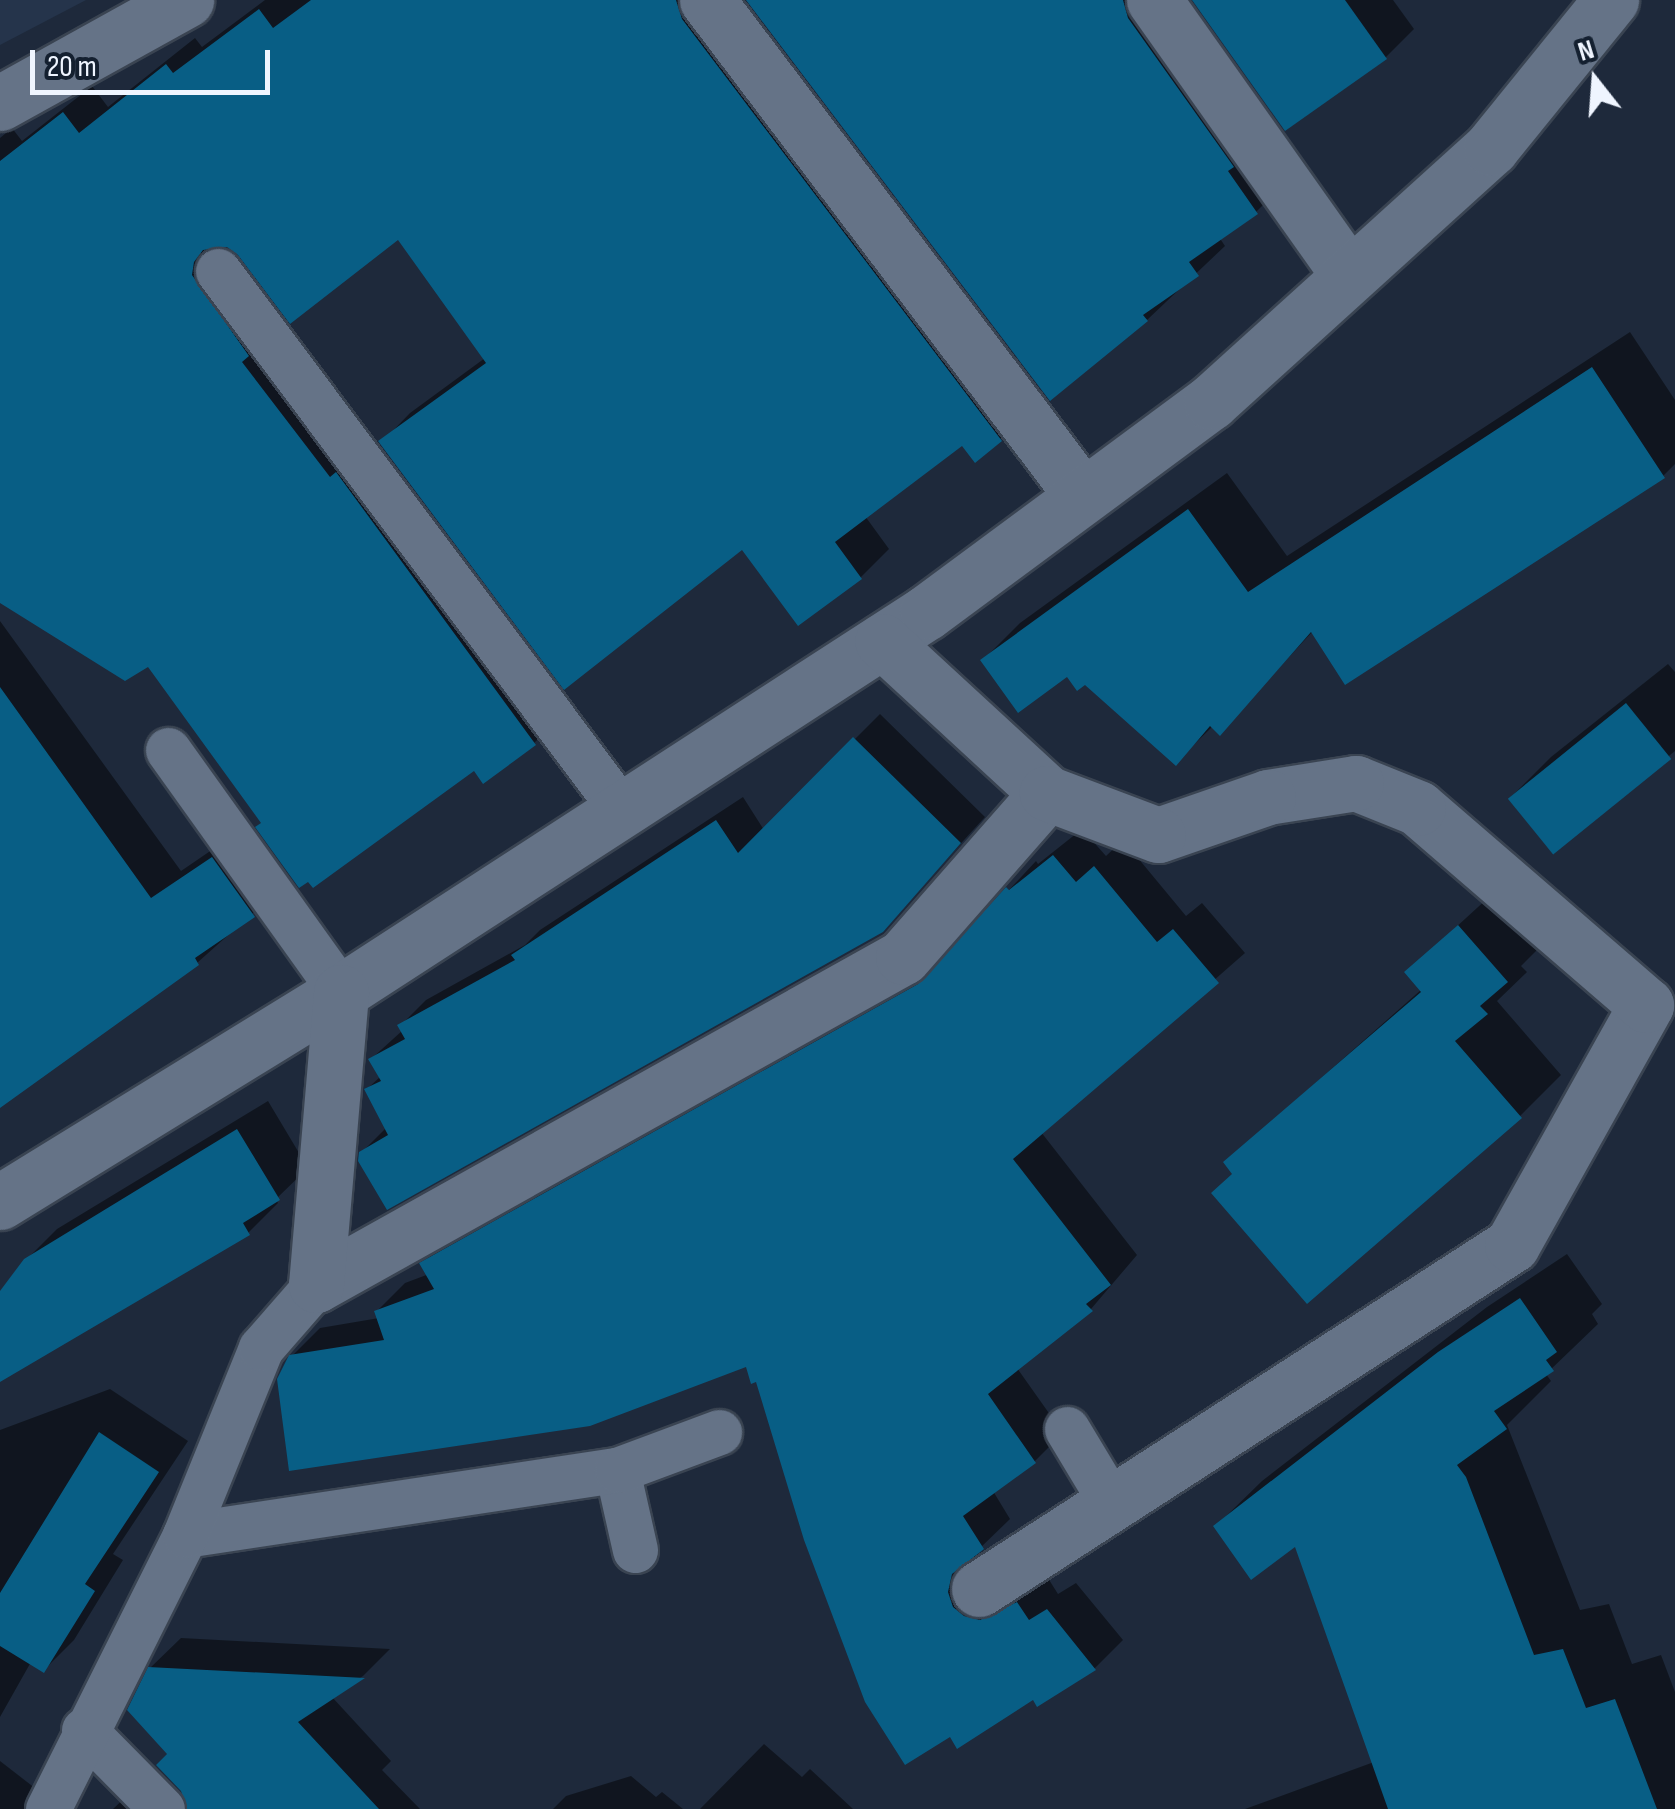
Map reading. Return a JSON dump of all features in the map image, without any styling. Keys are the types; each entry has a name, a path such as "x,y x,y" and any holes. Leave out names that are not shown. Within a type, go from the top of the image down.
{"street":[{"path":"0,103 186,0"},
{"path":"707,0 1082,495"},
{"path":"1154,0 1349,275"},
{"path":"0,1202 341,992 882,641 1211,402 1491,148 1610,0"},
{"path":"882,641 1046,793 1158,835 1268,798 1356,783 1418,808 1660,1012 1512,1246 978,1589"},
{"path":"316,1285 903,958 1046,793"},
{"path":"316,1285 341,992"}],"lane":[{"path":"218,271 622,809"},
{"path":"168,750 341,992"},
{"path":"48,1809 84,1730 185,1534 261,1348 316,1285"},
{"path":"1066,1429 1112,1504"},
{"path":"185,1534 618,1470 719,1432"},
{"path":"618,1470 635,1550"},
{"path":"84,1730 162,1809"}],"shaded area":[{"path":"0,0 86,0 0,45"}],"building":[{"path":"311,0 676,0 682,19 1002,441 975,463 962,446 835,542 862,579 798,626 742,550 564,690 378,441 486,363 398,240 290,324 238,255 227,247 203,250 194,262 192,275 249,356 242,362 330,477 336,472 536,745 483,784 474,771 313,888 308,882 299,888 255,827 261,823 148,667 125,681 0,603 0,161 63,112 79,133 166,64 173,73 259,9 273,28"},
{"path":"746,0 1123,0 1128,18 1234,167 1228,171 1258,214 1189,262 1199,276 1143,315 1148,321 1050,401"},
{"path":"1192,0 1345,0 1387,59 1285,131"},
{"path":"1592,367 1665,478 1345,685 1311,632 1220,736 1210,726 1176,766 1085,685 1077,691 1067,677 1018,713 980,660 1188,509 1248,592"},
{"path":"0,687 151,898 212,857 255,917 195,958 199,965 0,1108"},
{"path":"1626,703 1671,759 1553,855 1508,799"},
{"path":"853,737 961,843 883,932 387,1210 358,1161 359,1152 388,1135 364,1089 381,1081 368,1059 405,1039 397,1025 515,960 511,955 716,820 738,853"},
{"path":"1053,855 1076,882 1094,866 1157,942 1173,929 1219,983 1013,1159 1111,1285 1086,1304 1093,1311 988,1394 1036,1463 963,1516 984,1549 952,1574 948,1592 953,1607 964,1616 980,1620 1017,1602 1029,1620 1047,1609 1096,1670 1037,1707 1033,1700 957,1749 950,1737 905,1765 865,1702 804,1540 756,1382 751,1384 746,1367 590,1426 289,1471 277,1379 289,1355 384,1340 374,1311 434,1289 419,1263 918,984 1006,887 1009,890"},
{"path":"1458,925 1508,982 1480,1006 1488,1014 1455,1041 1522,1118 1307,1304 1211,1193 1232,1174 1223,1162 1421,992 1404,972"},
{"path":"237,1129 280,1200 243,1223 250,1235 0,1382 0,1291 24,1259"},
{"path":"1520,1298 1557,1352 1546,1360 1554,1371 1494,1411 1507,1429 1457,1465 1466,1477 1534,1655 1563,1649 1586,1708 1615,1699 1657,1809 1388,1809 1295,1547 1251,1580 1213,1526 1438,1352"},
{"path":"99,1432 159,1472 85,1584 95,1591 44,1673 0,1646 0,1593"},
{"path":"148,1667 365,1678 298,1722 379,1809 187,1809 181,1791 156,1765 167,1754 127,1710"}]}
